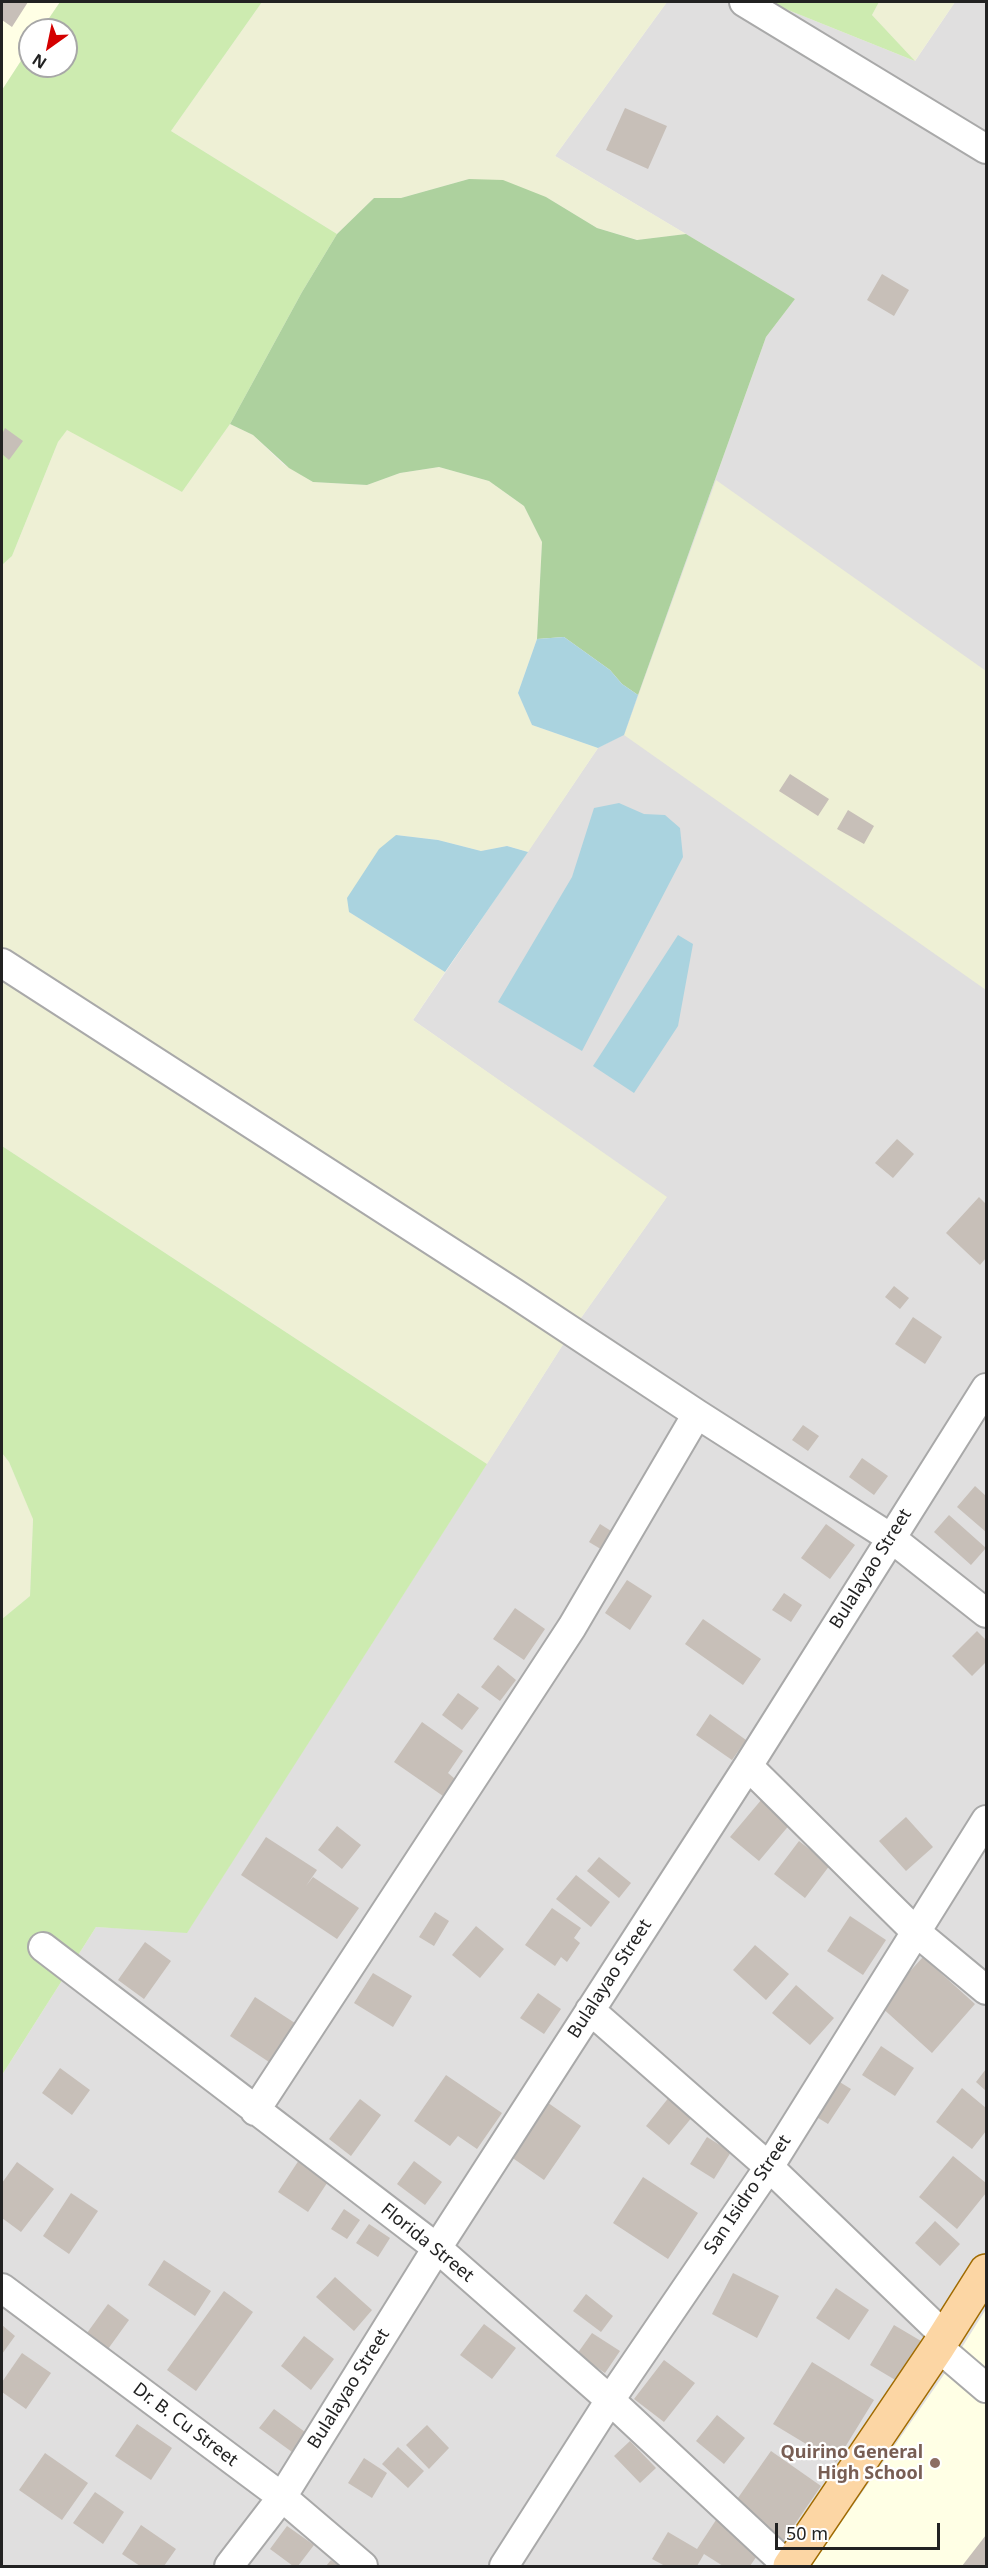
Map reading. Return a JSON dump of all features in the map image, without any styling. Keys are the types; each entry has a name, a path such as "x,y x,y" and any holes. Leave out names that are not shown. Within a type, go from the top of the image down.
{"main road":[{"path":"789,2566 987,2271"}],"street":[{"path":"744,2 987,149"},
{"path":"2,963 891,1538 987,1613"},
{"name":"Bulalayao Street","path":"229,2566 282,2497 436,2248 748,1766 987,1389"},
{"path":"255,2111 572,1627 696,1414"},
{"path":"748,1766 915,1931 987,1990"},
{"name":"San Isidro Street","path":"504,2566 610,2400 769,2167 915,1931 987,1820"},
{"name":"Florida Street","path":"43,1947 436,2248 610,2400 789,2566"},
{"path":"590,2010 769,2167 987,2388"},
{"name":"Dr. B. Cu Street","path":"2,2288 282,2497 363,2566"}],"shaded area":[{"path":"2,2 60,2 49,18 18,18 18,65 2,90"},
{"path":"262,2 667,2 555,156 686,234 638,240 597,228 546,197 469,179 401,198 374,198 337,234 171,131"},
{"path":"667,2 768,2 915,61 955,2 986,2 986,2566 2,2566 2,2075 96,1927 187,1932 571,1332 666,1198 413,1020 598,748 624,734 766,337 795,299 555,156"},
{"path":"879,2 955,2 915,61 872,15"},
{"path":"230,424 253,435 283,464 313,482 367,485 400,473 439,467 489,481 524,506 542,542 537,639 518,693 532,725 598,748 528,852 507,846 481,851 438,840 396,835 349,912 445,972 413,1020 667,1197 571,1332 487,1464 2,1146 2,565 12,556 58,442 67,429 182,492"},
{"path":"716,480 986,671 986,990 624,735"},
{"path":"2,1453 9,1462 33,1518 30,1596 2,1619"},
{"name":"Quirino General High School","path":"986,2309 986,2566 811,2566 954,2360"}],"green space":[{"path":"60,2 262,2 171,131 337,234 302,292 230,424 182,492 67,430 58,442 12,556 2,565 2,90 18,65 18,78 78,78 78,18 49,18"},
{"path":"768,2 879,2 872,15 915,61"},
{"path":"469,179 503,180 546,197 597,228 637,240 686,234 795,299 766,337 638,695 622,684 610,670 564,637 537,639 542,542 524,506 489,481 439,467 400,473 367,485 313,482 289,468 253,435 230,424 302,292 337,234 374,198 401,198"},
{"path":"2,1146 487,1464 187,1933 96,1927 2,2075 2,1619 30,1596 33,1519 9,1462 2,1453"}],"water":[{"path":"564,637 610,670 622,684 638,695 624,735 598,748 532,725 518,693 537,639"},
{"path":"619,803 644,814 665,815 680,828 683,857 582,1051 498,1002 572,877 594,808"},
{"path":"396,835 438,840 481,851 507,846 528,852 445,972 349,912 347,898 379,849"},
{"path":"678,935 693,944 678,1026 634,1093 593,1066"}],"building":[{"path":"2,2 28,2 12,27 2,20"},
{"path":"625,108 667,126 648,169 606,150"},
{"path":"882,274 909,290 894,316 867,300"},
{"path":"5,428 23,441 9,460 2,454 2,434"},
{"path":"790,774 829,799 818,816 779,791"},
{"path":"848,810 874,826 864,844 837,829"},
{"path":"897,1139 914,1154 893,1178 875,1163"},
{"path":"979,1197 986,1204 986,1258 980,1265 946,1233"},
{"path":"894,1286 909,1298 900,1309 885,1297"},
{"path":"913,1317 942,1337 925,1364 895,1344"},
{"path":"803,1425 819,1436 808,1451 792,1440"},
{"path":"862,1458 888,1476 874,1495 849,1477"},
{"path":"975,1486 986,1496 986,1532 957,1507"},
{"path":"949,1515 986,1548 971,1565 934,1532"},
{"path":"600,1524 619,1536 609,1554 589,1542"},
{"path":"826,1524 855,1545 830,1579 801,1558"},
{"path":"627,1580 652,1596 630,1630 605,1613"},
{"path":"784,1593 802,1605 791,1622 772,1610"},
{"path":"515,1608 545,1629 524,1660 493,1639"},
{"path":"703,1619 761,1659 743,1685 685,1644"},
{"path":"977,1631 986,1640 986,1662 972,1676 952,1656"},
{"path":"498,1665 516,1680 500,1701 481,1687"},
{"path":"458,1693 479,1708 462,1730 442,1715"},
{"path":"710,1714 746,1740 732,1760 696,1735"},
{"path":"422,1722 463,1751 448,1773 455,1779 443,1796 394,1762"},
{"path":"762,1799 791,1823 759,1861 730,1837"},
{"path":"906,1817 933,1847 906,1871 879,1841"},
{"path":"337,1826 361,1845 342,1869 318,1850"},
{"path":"266,1837 317,1870 306,1886 313,1877 359,1908 337,1939 241,1875"},
{"path":"799,1841 830,1865 805,1898 774,1874"},
{"path":"599,1857 631,1883 619,1898 587,1871"},
{"path":"576,1875 610,1902 591,1927 556,1899"},
{"path":"552,1908 581,1928 574,1938 580,1943 567,1962 561,1957 555,1966 525,1945"},
{"path":"435,1912 449,1921 434,1946 419,1937"},
{"path":"850,1916 886,1940 863,1975 827,1951"},
{"path":"476,1926 504,1949 480,1978 452,1955"},
{"path":"145,1942 171,1961 144,1999 118,1980"},
{"path":"755,1945 789,1974 766,2000 733,1970"},
{"path":"923,1957 975,2004 932,2053 879,2005"},
{"path":"373,1973 412,1996 393,2027 354,2003"},
{"path":"796,1985 834,2018 810,2045 772,2013"},
{"path":"538,1993 561,2009 544,2034 520,2018"},
{"path":"255,1997 301,2027 275,2066 230,2036"},
{"path":"881,2046 914,2068 895,2096 862,2075"},
{"path":"60,2068 90,2090 72,2115 42,2093"},
{"path":"986,2069 986,2091 976,2082"},
{"path":"446,2075 502,2113 477,2149 458,2136 450,2146 414,2121"},
{"path":"830,2076 851,2089 828,2124 807,2111"},
{"path":"962,2088 986,2108 986,2131 972,2149 936,2122"},
{"path":"670,2096 693,2116 669,2145 646,2126"},
{"path":"360,2099 381,2115 351,2156 329,2139"},
{"path":"544,2100 581,2126 544,2180 507,2154"},
{"path":"707,2137 731,2152 714,2179 690,2164"},
{"path":"953,2156 986,2183 986,2193 957,2229 919,2197"},
{"path":"301,2157 331,2177 308,2212 278,2192"},
{"path":"414,2161 442,2182 425,2205 397,2184"},
{"path":"17,2162 54,2189 21,2232 2,2218 2,2183"},
{"path":"643,2177 698,2213 668,2259 613,2223"},
{"path":"71,2193 98,2211 69,2254 43,2236"},
{"path":"344,2209 360,2220 347,2239 331,2229"},
{"path":"935,2221 960,2244 940,2266 915,2243"},
{"path":"369,2224 390,2238 378,2257 356,2243"},
{"path":"164,2260 211,2291 195,2316 148,2285"},
{"path":"733,2273 779,2296 757,2338 712,2314"},
{"path":"335,2277 372,2310 354,2331 316,2297"},
{"path":"836,2288 869,2310 849,2340 816,2318"},
{"path":"224,2291 253,2312 196,2391 167,2370"},
{"path":"586,2294 613,2316 601,2332 573,2311"},
{"path":"108,2304 129,2320 108,2349 87,2333"},
{"path":"484,2324 516,2348 492,2379 460,2355"},
{"path":"2,2325 15,2336 2,2354"},
{"path":"894,2325 921,2341 897,2381 870,2365"},
{"path":"592,2333 620,2351 605,2373 577,2354"},
{"path":"304,2336 334,2359 311,2390 281,2366"},
{"path":"22,2353 51,2373 26,2409 2,2392 2,2382"},
{"path":"664,2360 695,2383 664,2422 634,2399"},
{"path":"812,2362 874,2400 836,2462 773,2424"},
{"path":"274,2409 305,2432 292,2452 259,2428"},
{"path":"717,2415 745,2438 724,2464 696,2441"},
{"path":"137,2424 172,2448 151,2480 115,2456"},
{"path":"427,2425 449,2448 429,2469 406,2445"},
{"path":"630,2441 656,2468 640,2483 614,2456"},
{"path":"398,2447 424,2471 408,2488 382,2464"},
{"path":"771,2451 821,2486 784,2540 733,2505"},
{"path":"45,2453 88,2483 62,2520 19,2490"},
{"path":"364,2458 387,2473 372,2498 348,2483"},
{"path":"95,2492 124,2512 103,2544 73,2523"},
{"path":"716,2520 761,2550 750,2566 723,2566 704,2554 697,2566 665,2566 652,2559 668,2532 697,2549"},
{"path":"141,2525 176,2549 164,2566 140,2566 122,2554"},
{"path":"287,2526 314,2545 298,2566 293,2566 270,2549"},
{"path":"986,2535 986,2566 962,2566"},
{"path":"331,2560 339,2566 326,2566"}],"place":[{"name":"Quirino General High School","path":"935,2463"}]}
